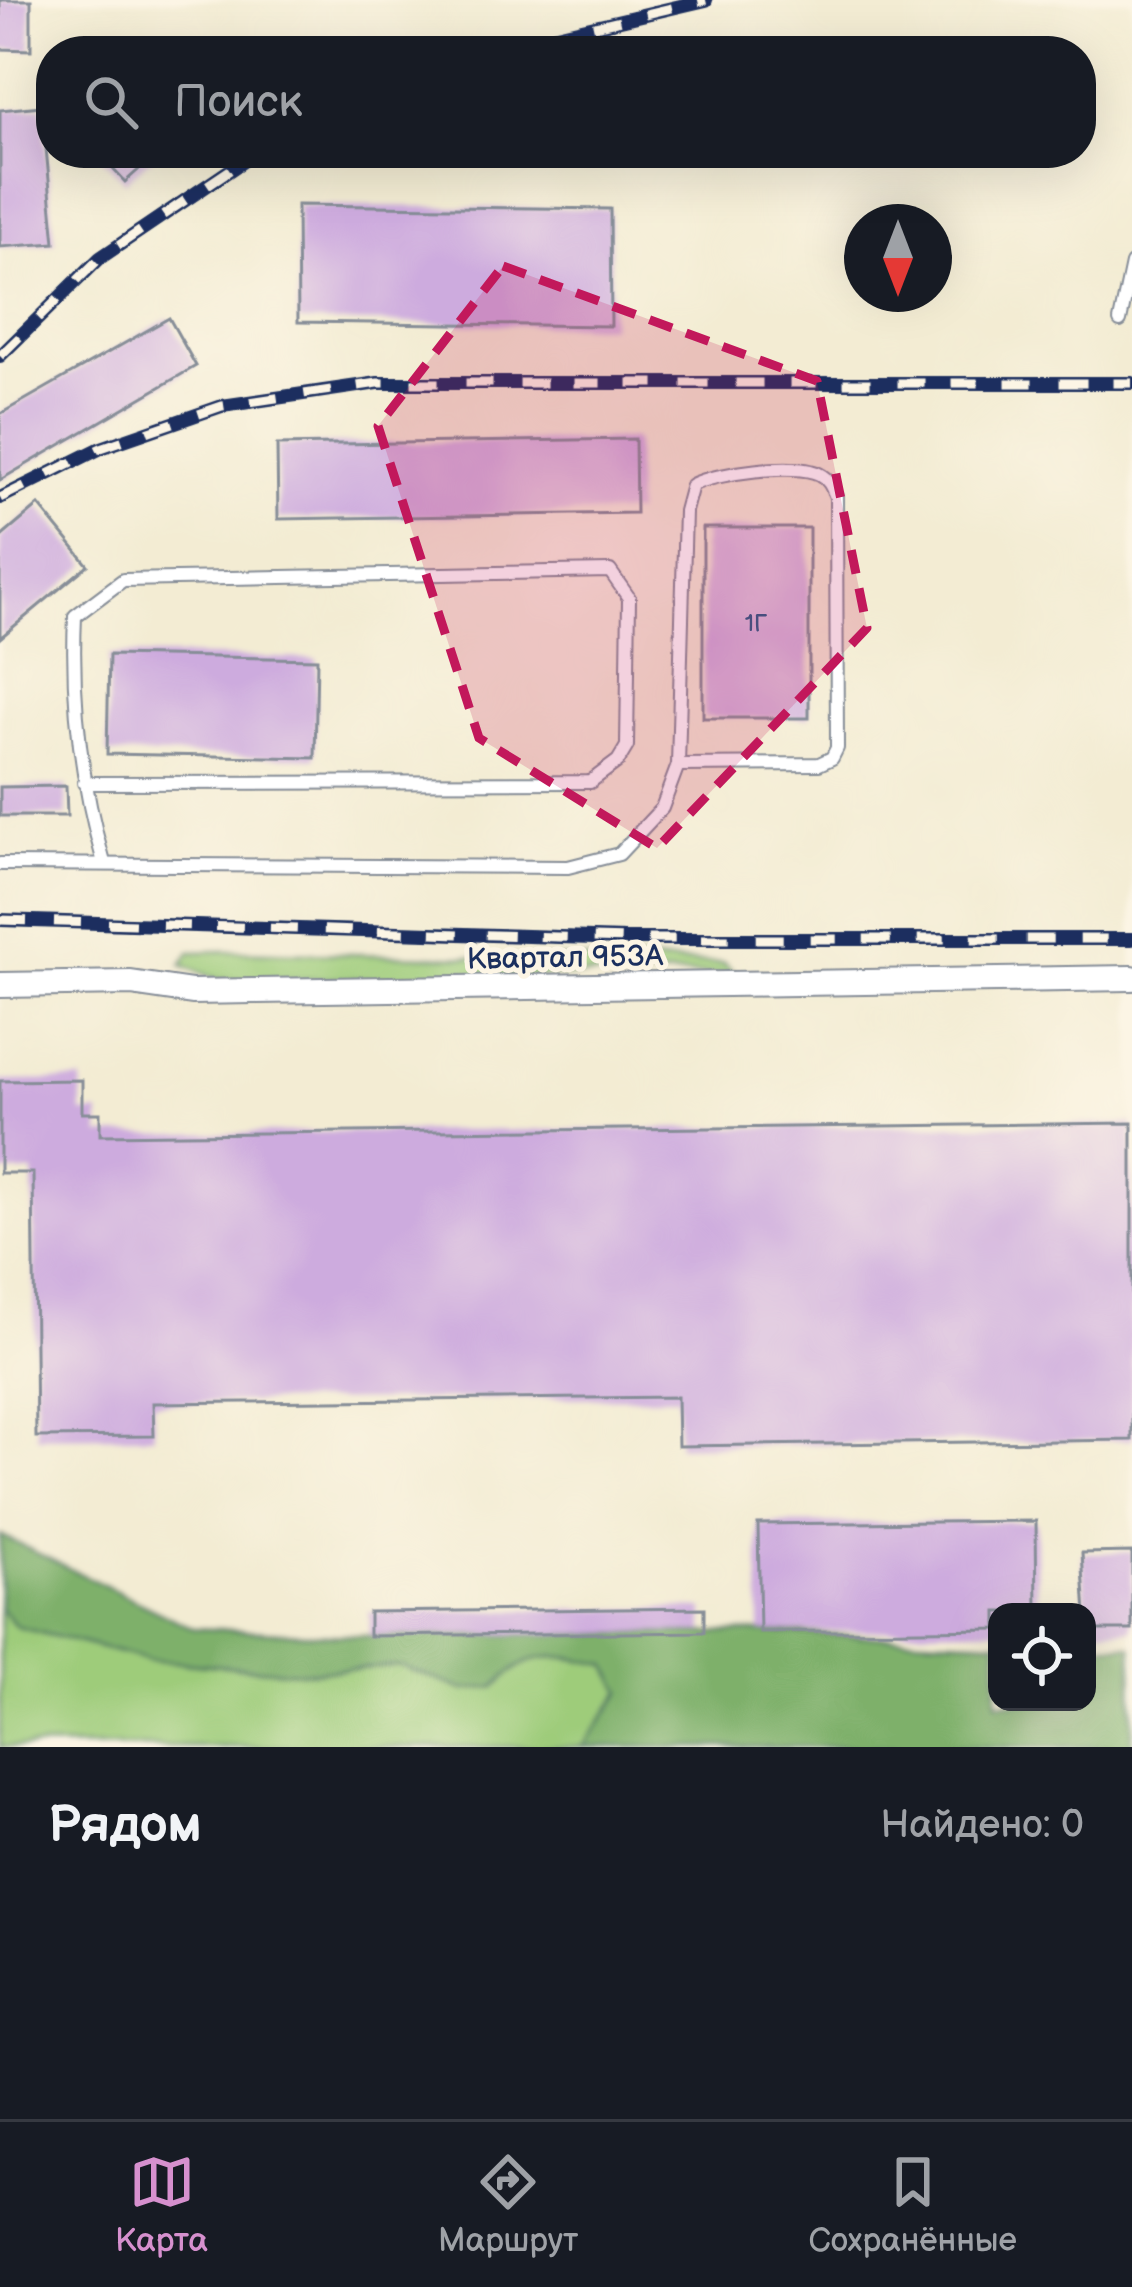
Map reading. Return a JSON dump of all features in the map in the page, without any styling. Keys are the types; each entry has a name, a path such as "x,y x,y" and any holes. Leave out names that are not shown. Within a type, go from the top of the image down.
{"street":[{"name":"Квартал 953А","path":"0,985 130,983 192,992 1132,978"}],"lane":[{"path":"1120,321 1132,264"},
{"path":"0,864 568,867 619,854 662,808 677,766 685,511 692,484 713,474 815,471 830,482 836,497 837,748 832,758 819,764 677,766"},
{"path":"84,782 590,782 618,761 628,746 629,598 610,571 123,580 75,616 72,679 84,782 104,863"}],"highlighted area":[{"path":"503,266 817,381 867,628 657,848 479,738 378,426"}],"green space":[{"path":"190,952 724,963 735,974 219,980 182,965"},
{"path":"0,1535 193,1628 369,1636 760,1632 988,1641 988,1711 1096,1711 1096,1644 1132,1646 1132,1747 583,1747 622,1691 607,1665 546,1657 521,1665 495,1687 464,1690 400,1666 302,1672 149,1660 17,1627 0,1608"},
{"path":"0,1608 17,1627 149,1660 302,1672 401,1666 465,1690 495,1687 521,1665 559,1657 607,1665 622,1690 583,1747 0,1747"}],"building":[{"path":"0,0 31,0 31,50 0,49"},
{"path":"36,107 36,168 48,168 55,243 0,247 0,110"},
{"path":"112,168 140,168 125,182"},
{"path":"297,205 610,209 611,326 298,322"},
{"path":"169,318 196,366 0,480 0,414"},
{"path":"635,439 636,513 278,519 277,445"},
{"path":"39,505 88,565 0,638 0,538"},
{"path":"703,528 809,528 809,718 703,718"},
{"path":"109,655 317,659 315,758 107,754"},
{"path":"66,786 67,816 0,816 0,787"},
{"path":"82,1080 82,1113 100,1113 100,1135 1132,1123 1132,1440 678,1446 677,1397 153,1403 154,1436 36,1437 33,1173 0,1173 0,1081"},
{"path":"1036,1521 1037,1603 988,1603 988,1629 760,1632 758,1524"},
{"path":"1132,1552 1132,1630 1096,1630 1096,1603 1085,1603 1082,1553"},
{"path":"704,1608 704,1632 369,1636 369,1612"}],"railway":[{"path":"552,36 706,0"},
{"path":"0,356 100,258 233,168"},
{"path":"0,498 101,448 222,406 378,383 1132,383"},
{"path":"0,920 626,939 1132,939"}]}
